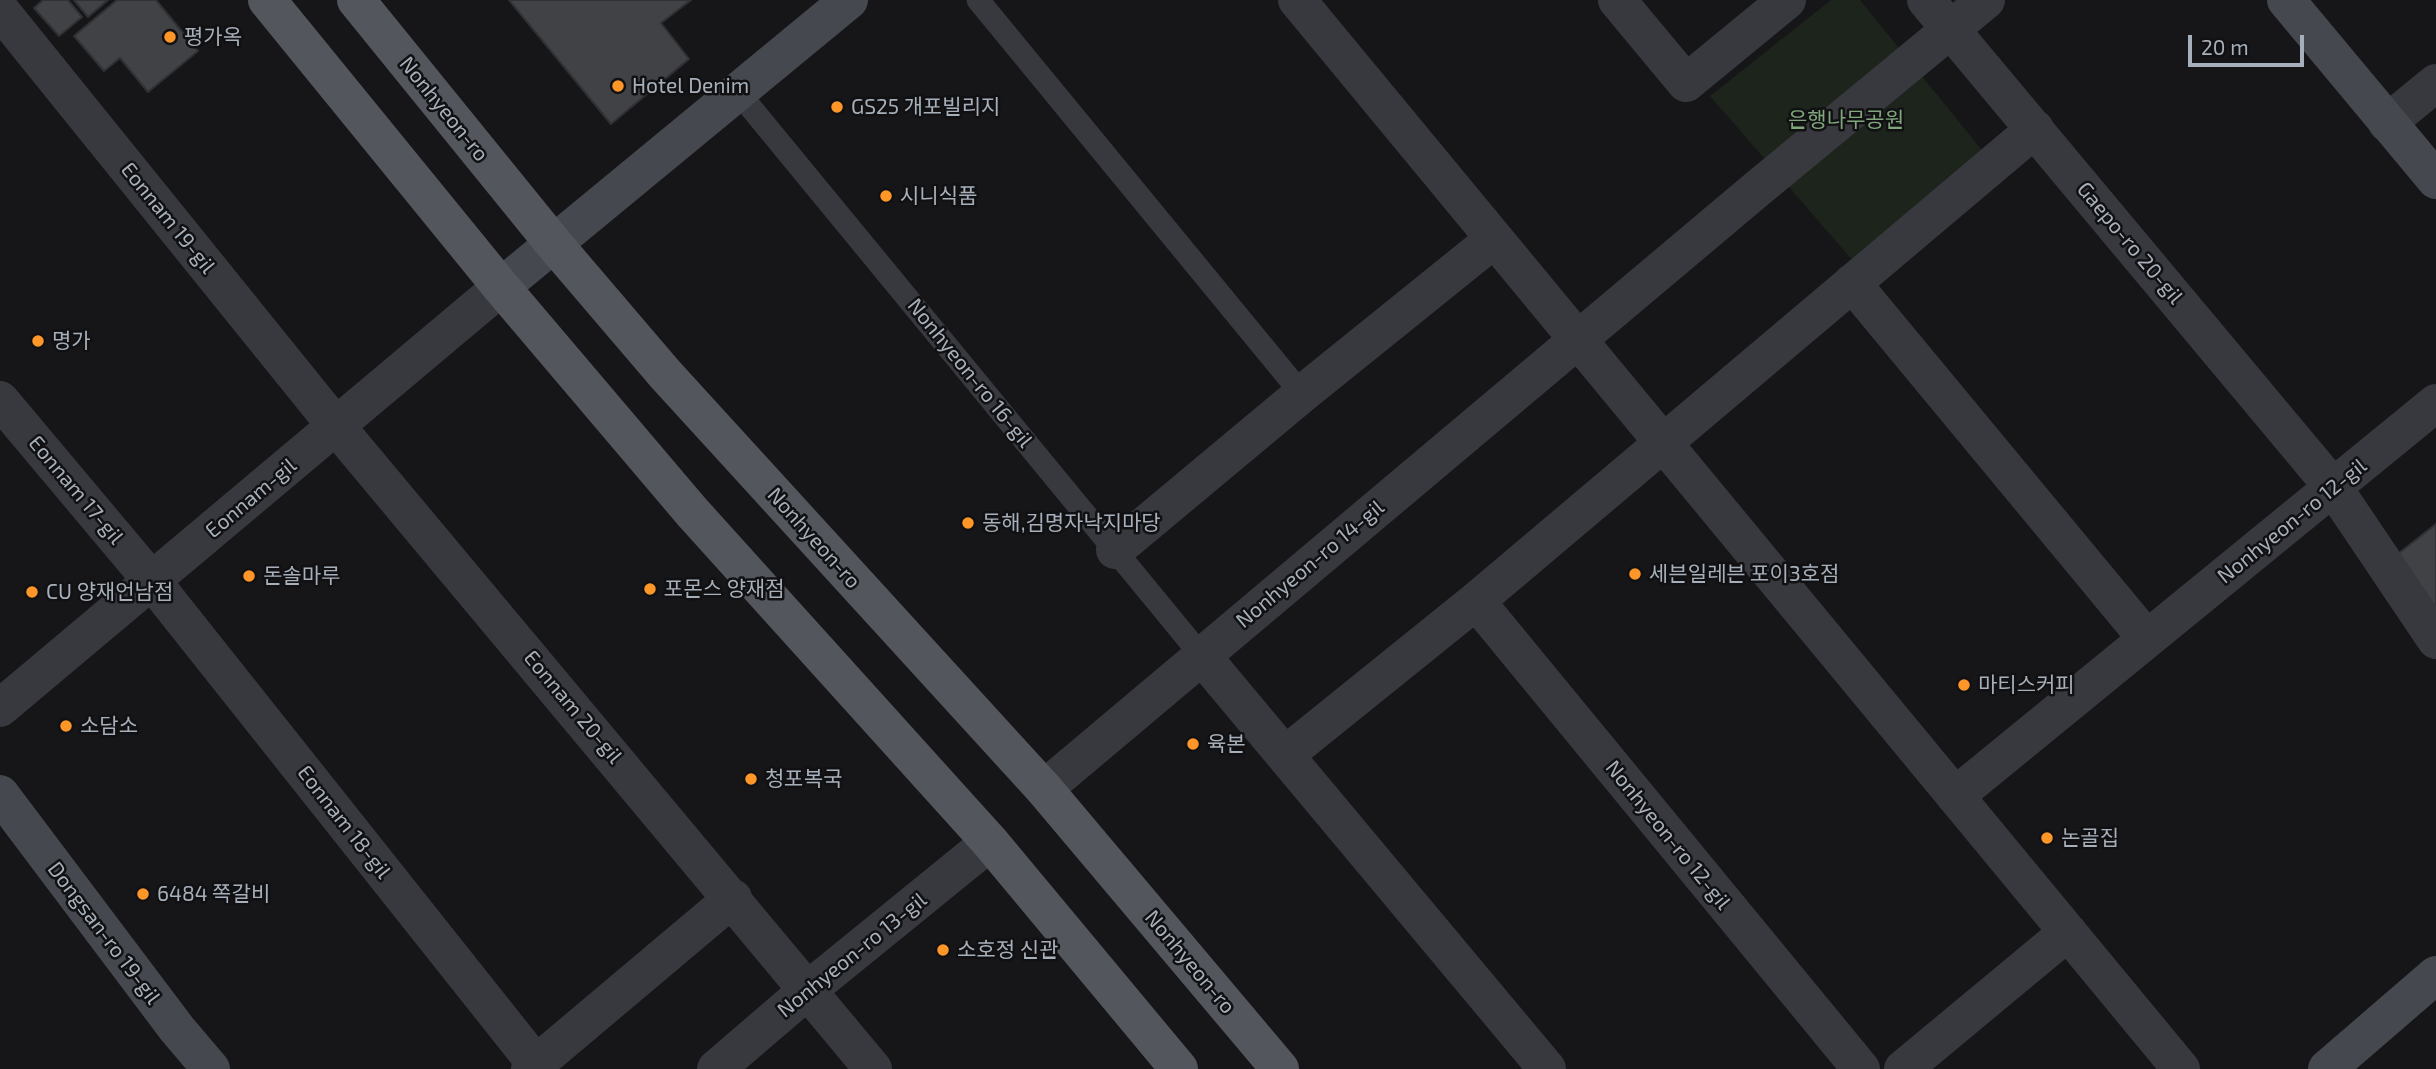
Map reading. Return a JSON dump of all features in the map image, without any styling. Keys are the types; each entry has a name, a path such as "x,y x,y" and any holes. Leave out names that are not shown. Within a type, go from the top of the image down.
{"main road":[{"path":"267,0 501,287 692,512 990,842 1179,1069"},
{"name":"Nonhyeon-ro","path":"356,0 554,244 665,374 1044,789 1280,1069"}],"street":[{"path":"501,287 849,0"},
{"path":"1297,0 2180,1069"},
{"path":"1617,0 1686,83 1787,0"},
{"name":"Gaepo-ro 20-gil","path":"1926,0 2333,487 2436,640"},
{"name":"Nonhyeon-ro 14-gil","path":"1044,789 1757,189 1986,0"},
{"path":"2286,0 2436,180"},
{"name":"Eonnam 19-gil","path":"0,10 336,426"},
{"path":"2387,123 2436,83"},
{"path":"1285,755 1476,601 2035,129"},
{"path":"1115,550 1493,240"},
{"path":"1852,283 2147,639"},
{"name":"Eonnam-gil","path":"0,708 501,287"},
{"name":"Eonnam 17-gil","path":"0,400 152,581"},
{"name":"Nonhyeon-ro 12-gil","path":"1955,796 2436,403"},
{"name":"Eonnam 20-gil","path":"336,426 733,898 873,1069"},
{"name":"Eonnam 18-gil","path":"152,581 533,1067"},
{"name":"Nonhyeon-ro 12-gil","path":"1476,601 1861,1069"},
{"path":"1201,655 1547,1069"},
{"name":"Dongsan-ro 19-gil","path":"0,794 177,1029 211,1069"},
{"name":"Nonhyeon-ro 13-gil","path":"716,1069 808,990 990,842"},
{"path":"533,1067 733,898"},
{"path":"1903,1069 2068,933"},
{"path":"2327,1069 2436,975"}],"lane":[{"path":"978,0 1302,394"},
{"name":"Nonhyeon-ro 16-gil","path":"738,92 1201,655"}],"green space":[{"name":"은행나무공원","path":"1831,0 1860,0 1986,155 1854,262 1710,96"}],"building":[{"path":"43,0 68,0 82,17 59,36 34,8"},
{"path":"74,0 108,0 88,17"},
{"path":"117,0 156,0 198,51 148,92 120,58 104,71 74,36"},
{"name":"Hotel Denim","path":"509,0 691,0 661,23 689,59 611,124"},
{"path":"2436,524 2436,627 2385,564"}],"place":[{"name":"평가옥","path":"170,37"},
{"name":"Hotel Denim","path":"618,86"},
{"name":"GS25 개포빌리지","path":"837,107"},
{"name":"시니식품","path":"886,196"},
{"name":"명가","path":"38,341"},
{"name":"동해,김명자낙지마당","path":"968,523"},
{"name":"세븐일레븐 포이3호점","path":"1635,574"},
{"name":"돈솔마루","path":"249,576"},
{"name":"포몬스 양재점","path":"650,589"},
{"name":"CU 양재언남점","path":"32,592"},
{"name":"마티스커피","path":"1964,685"},
{"name":"소담소","path":"66,726"},
{"name":"육본","path":"1193,744"},
{"name":"청포복국","path":"751,779"},
{"name":"논골집","path":"2047,838"},
{"name":"6484 쪽갈비","path":"143,894"},
{"name":"소호정 신관","path":"943,950"}]}
